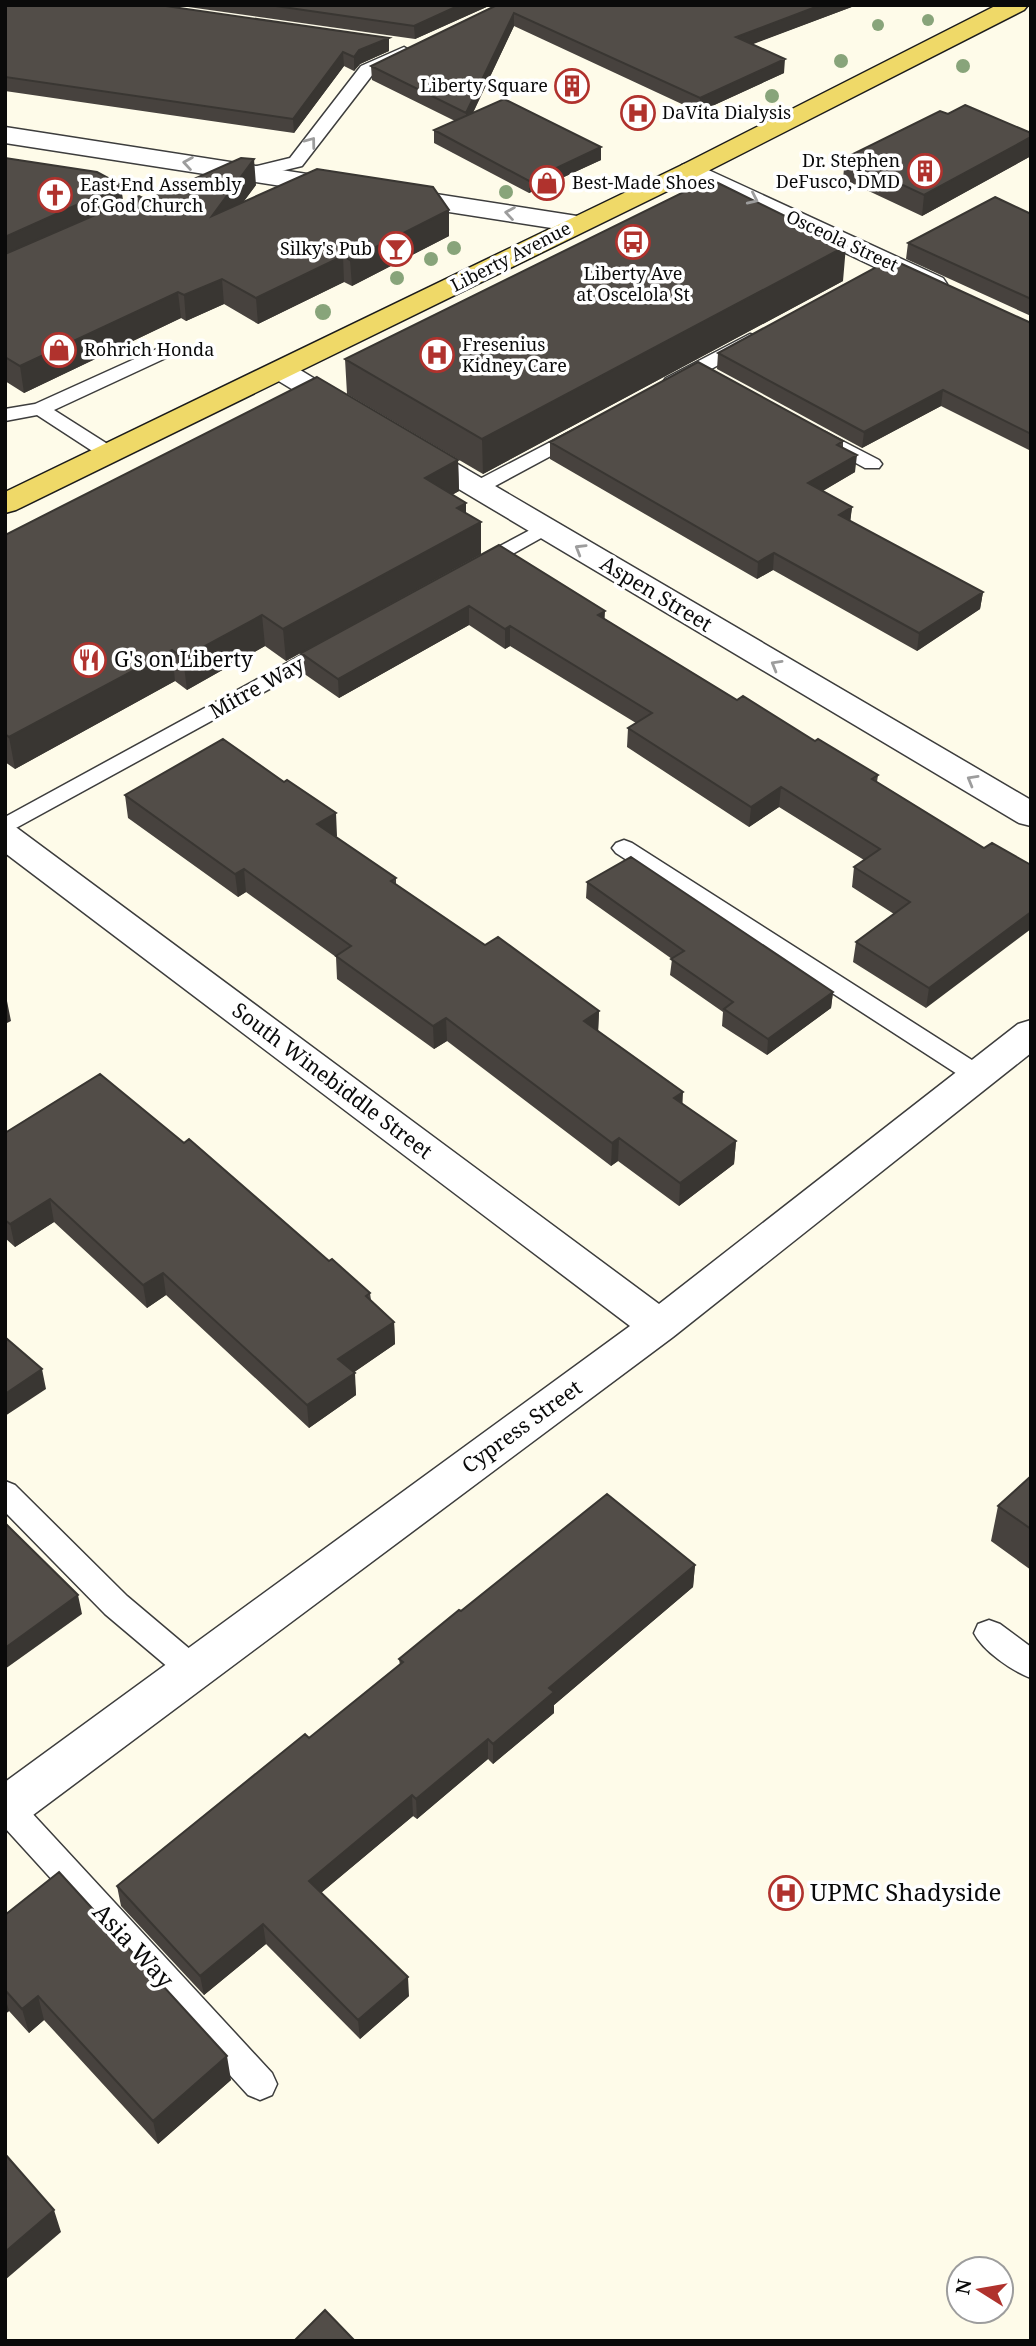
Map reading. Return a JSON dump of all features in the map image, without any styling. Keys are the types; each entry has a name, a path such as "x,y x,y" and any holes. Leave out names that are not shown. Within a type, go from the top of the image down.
{"main road":[{"name":"Liberty Avenue","path":"5,504 282,372 577,223 691,170 1016,5"}],"street":[{"path":"5,135 577,223"},
{"name":"Osceola Street","path":"691,170 880,270 961,297"},
{"name":"Aspen Street","path":"282,372 1031,814"},
{"name":"South Winebiddle Street","path":"5,836 659,1326"},
{"name":"Cypress Street","path":"6,1808 659,1326 1031,1033"}],"lane":[{"path":"204,184 296,162 367,70 414,47 387,44"},
{"path":"661,388 767,331"},
{"path":"5,415 40,410 161,353"},
{"path":"698,369 721,381"},
{"path":"40,410 110,454"},
{"path":"477,488 600,422"},
{"path":"802,426 872,464"},
{"path":"461,575 545,528"},
{"name":"Mitre Way","path":"5,827 353,635"},
{"path":"624,848 977,1075"},
{"path":"5,1493 116,1605 193,1670"},
{"path":"989,1633 1031,1665"},
{"name":"Asia Way","path":"6,1808 260,2084"}],"building":[{"path":"5,5 159,5 389,38 359,50 354,57 343,52 293,119 5,77"},
{"path":"269,5 460,5 414,26"},
{"path":"497,5 821,5 736,37 785,59 700,98 514,13 466,113 371,66"},
{"path":"504,99 601,147 529,181 434,130"},
{"path":"965,105 1031,133 1031,137 924,195 845,158 940,111 948,114"},
{"path":"5,158 97,172 121,185 5,237"},
{"path":"241,158 254,159 212,216 317,169 433,187 449,210 350,260 343,256 256,298 222,279 184,295 178,292 20,366 5,357 5,254 139,196 147,200"},
{"path":"710,179 846,246 482,439 345,359"},
{"path":"995,197 1031,214 1031,299 908,243"},
{"path":"891,259 1031,323 1031,434 943,390 864,432 718,353"},
{"path":"698,362 843,441 837,445 857,455 808,483 852,507 839,515 983,592 919,633 774,553 758,562 550,442"},
{"path":"317,377 458,460 425,478 466,503 457,508 481,522 283,629 262,615 183,658 172,650 9,737 5,734 5,535"},
{"path":"499,545 605,611 598,615 737,700 743,696 815,741 818,739 878,775 872,779 984,848 992,843 1031,865 1031,912 929,988 856,942 910,902 854,867 880,849 781,787 751,807 628,728 652,713 510,626 505,629 469,606 338,679 301,653"},
{"path":"223,739 284,782 287,780 336,813 317,824 396,878 391,881 485,945 498,937 599,1011 584,1021 683,1092 674,1098 736,1141 680,1183 619,1138 612,1143 446,1018 433,1026 336,956 351,946 244,869 235,874 125,795"},
{"path":"631,857 833,992 768,1039 724,1009 733,1002 671,959 684,951 587,882"},
{"path":"100,1074 184,1143 189,1139 329,1261 332,1259 370,1293 366,1296 394,1322 338,1359 355,1373 307,1405 163,1273 143,1285 50,1199 10,1224 5,1220 5,1133"},
{"path":"5,1338 42,1369 5,1394"},
{"path":"1031,1476 1031,1529 998,1506"},
{"path":"607,1494 695,1565 549,1688 554,1692 493,1744 488,1739 416,1799 412,1795 309,1881 408,1977 358,2020 263,1924 200,1976 117,1886 305,1734 309,1738 403,1662 399,1659"},
{"path":"5,1523 78,1595 5,1648"},
{"path":"59,1872 227,2056 153,2121 38,1996 22,2009 5,1990 5,1915"},
{"path":"5,2154 54,2210 5,2252"},
{"path":"325,2310 355,2341 294,2341"}],"place":[{"name":"Liberty Square","path":"572,86"},
{"name":"DaVita Dialysis","path":"638,113"},
{"name":"Dr. Stephen DeFusco, DMD","path":"925,171"},
{"name":"Best-Made Shoes","path":"547,183"},
{"name":"East End Assembly of God Church","path":"55,195"},
{"name":"Liberty Ave at Oscelola St","path":"633,242"},
{"name":"Silky's Pub","path":"396,249"},
{"name":"Rohrich Honda","path":"59,350"},
{"name":"Fresenius Kidney Care","path":"437,355"},
{"name":"G's on Liberty","path":"89,660"},
{"name":"UPMC Shadyside","path":"786,1893"}]}
